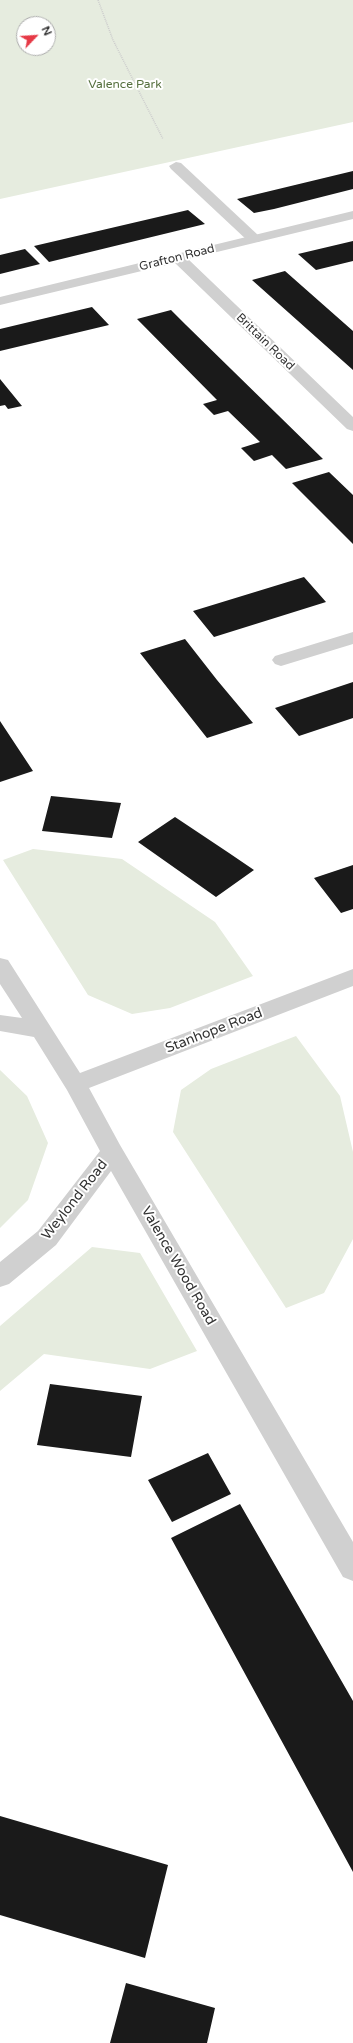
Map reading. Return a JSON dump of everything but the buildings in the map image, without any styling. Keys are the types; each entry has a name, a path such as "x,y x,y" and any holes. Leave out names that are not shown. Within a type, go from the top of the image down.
{"street":[{"path":"176,166 254,239"},
{"name":"Grafton Road","path":"0,301 353,215"},
{"name":"Brittain Road","path":"178,258 353,426"},
{"path":"281,660 353,638"},
{"name":"Valence Wood Road","path":"0,966 76,1084 112,1152 353,1568"},
{"name":"Stanhope Road","path":"76,1084 353,977"},
{"path":"0,1024 40,1030"},
{"name":"Weylond Road","path":"0,1277 47,1238 112,1152"}],"path":[{"path":"98,0 113,40 176,166"}],"green space":[{"name":"Valence Park","path":"0,0 353,0 353,122 0,199"},
{"path":"33,849 122,859 215,922 253,976 170,1008 132,1014 88,995 3,860"},
{"path":"296,1036 340,1096 353,1152 353,1239 324,1293 286,1308 173,1132 181,1090 211,1069"},
{"path":"0,1070 27,1096 48,1143 28,1200 0,1228"},
{"path":"92,1247 140,1253 197,1351 150,1369 44,1354 0,1391 0,1326"}]}
